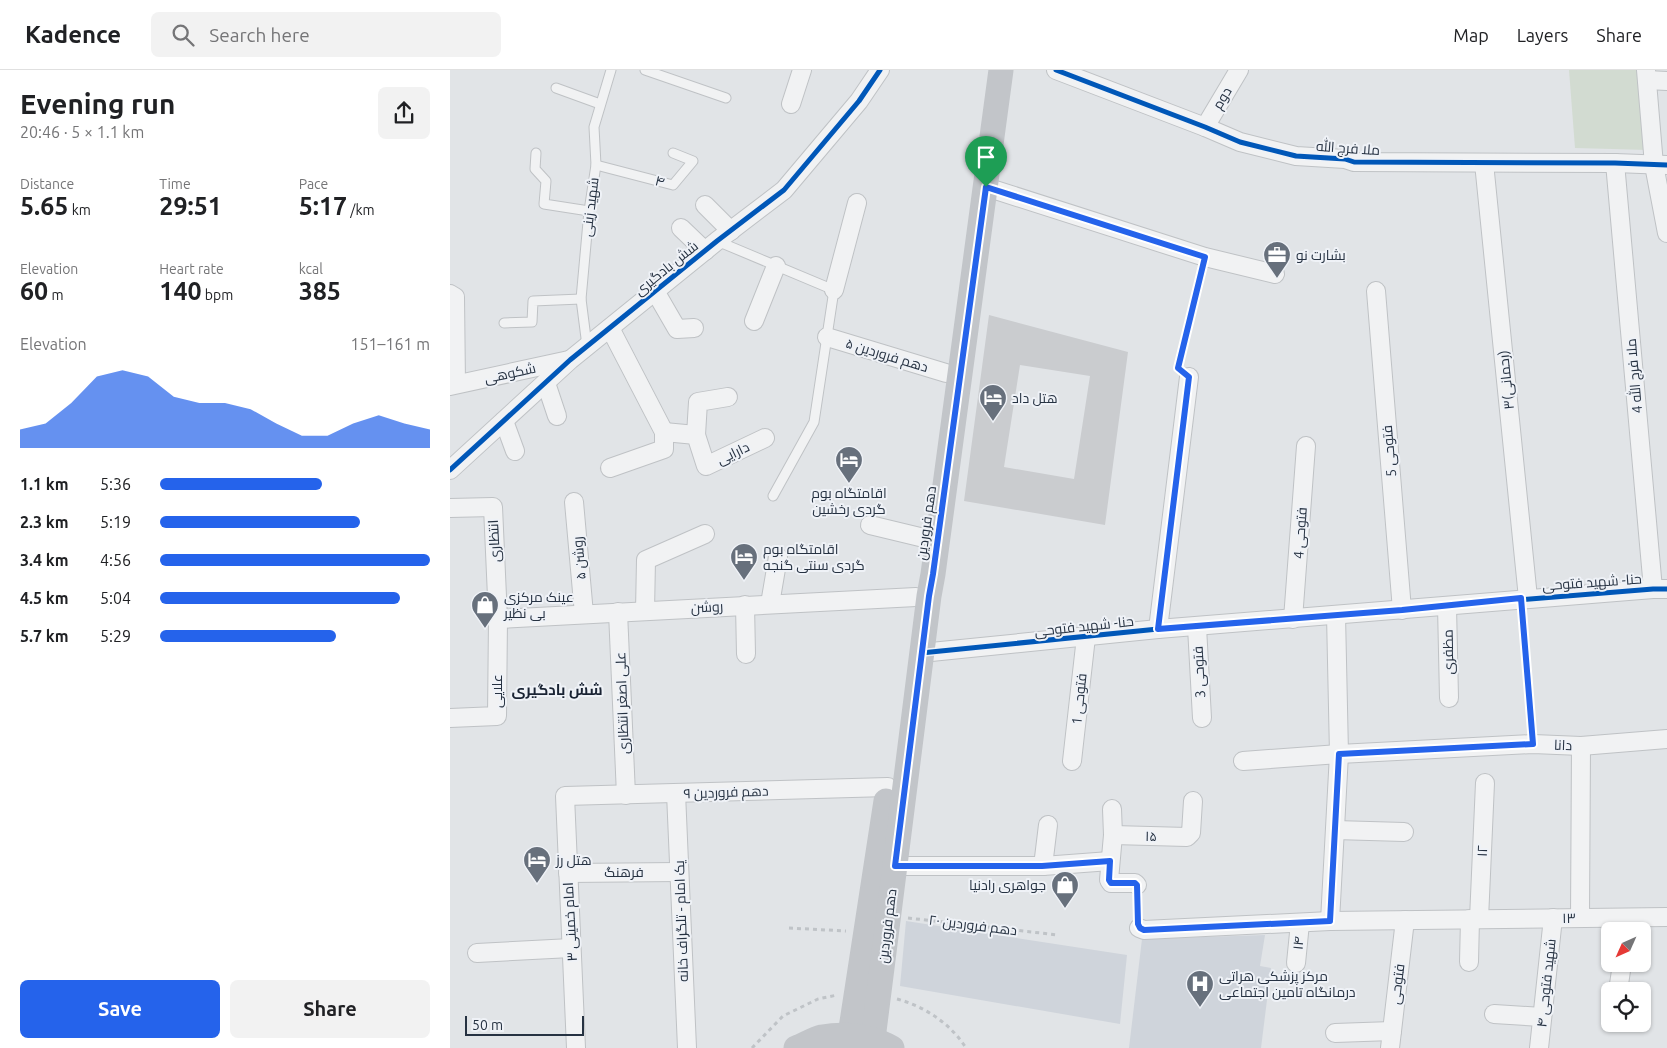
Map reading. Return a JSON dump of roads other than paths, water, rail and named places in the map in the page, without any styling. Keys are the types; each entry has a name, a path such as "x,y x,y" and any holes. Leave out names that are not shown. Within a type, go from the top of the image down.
{"main road":[{"name":"دهم فروردین","path":"872,1041 867,932 916,597 985,70"},
{"name":"دهم فروردین","path":"872,1041 921,653 1001,70"},
{"path":"796,1048 821,1038 872,1041"}],"street":[{"path":"791,104 802,70"},
{"name":"شش بادگیری","path":"450,470 570,360 717,241 784,190 859,101 880,70"},
{"name":"ملا فرج الله","path":"1056,70 1240,142 1296,156 1345,159 1354,162 1615,163 1661,165"},
{"name":"دوم","path":"1205,127 1239,70"},
{"path":"1667,81 1647,75 1661,165 1667,233"},
{"name":"۳(رحمانی)","path":"1484,163 1525,598"},
{"name":"4 ملا فرج الله","path":"1615,163 1660,589"},
{"path":"986,187 1205,257 1276,274"},
{"path":"834,290 857,203"},
{"path":"705,205 717,241"},
{"path":"682,228 717,241"},
{"path":"754,321 776,266"},
{"path":"655,291 677,329 694,328"},
{"name":"فتوحی 5","path":"1376,292 1402,610"},
{"path":"450,294 455,297 453,385"},
{"path":"610,328 664,432 664,449 610,468"},
{"name":"دهم فروردین ۵","path":"827,337 946,373"},
{"name":"شکوهی","path":"453,385 570,360"},
{"path":"1158,629 1189,377"},
{"path":"546,383 557,416"},
{"path":"664,432 696,435 698,402 728,397"},
{"path":"504,421 515,451"},
{"name":"دارایی","path":"696,435 706,466 765,438"},
{"name":"فتوحی 4","path":"1293,619 1306,446"},
{"name":"روشن ۵","path":"574,502 584,614"},
{"name":"انتظاری","path":"450,508 493,506 498,619"},
{"path":"870,525 924,538"},
{"path":"645,610 646,560 705,534"},
{"path":"770,604 778,557"},
{"name":"حنا- شهید فتوحی","path":"921,653 1158,629 1402,610 1525,598 1660,589"},
{"name":"روشن","path":"498,619 916,597"},
{"path":"745,605 746,654"},
{"name":"مظفری","path":"1448,606 1449,698"},
{"name":"علی اصغر انتظاری","path":"618,612 626,795"},
{"path":"1330,921 1339,754 1336,615"},
{"name":"علایی","path":"450,718 497,716 498,619"},
{"name":"فتوحی 3","path":"1197,627 1202,718"},
{"name":"فتوحی 1","path":"1072,761 1086,637"},
{"name":"دانا","path":"1243,761 1533,744 1581,746 1667,739"},
{"path":"1580,918 1581,746"},
{"name":"۱۲","path":"1475,919 1485,783"},
{"name":"دهم فروردین ۹","path":"565,796 888,787"},
{"name":"یک امام - تلگراف خانه","path":"676,793 687,1048"},
{"name":"امام خمینی ۳","path":"565,796 576,1048"},
{"name":"۱۵","path":"1113,835 1187,837 1190,835 1193,800"},
{"path":"1112,808 1113,835 1109,880 1111,883 1135,883 1137,885"},
{"path":"1042,866 1048,825"},
{"path":"1335,830 1404,832"},
{"path":"895,866 1042,866 1110,861"},
{"name":"فرهنگ","path":"568,873 679,872"},
{"name":"۱۳","path":"1639,922 1667,917"},
{"name":"۱۳","path":"1140,928 1144,930 1330,921 1553,918 1580,918 1612,922"},
{"name":"شهید فتوحی ۴","path":"1539,1048 1553,918"},
{"path":"1469,962 1475,919"},
{"name":"فتوحی","path":"1391,1040 1405,920"},
{"name":"۱۴","path":"1296,963 1300,922"},
{"path":"477,953 572,948"},
{"path":"1494,1014 1542,1017"},
{"path":"1335,1033 1391,1040"}],"lane":[{"name":"شهید زینی","path":"587,346 581,299 588,211 596,165 594,127 610,70"},
{"path":"645,70 726,98"},
{"path":"556,88 600,104"},
{"path":"536,153 535,169 546,181 544,204 588,211"},
{"name":"۴","path":"596,165 673,185 693,161 673,153"},
{"path":"717,241 834,290 814,422 774,496"},
{"path":"504,323 532,322 533,301 581,299"}],"place":[{"name":"بشارت نو","path":"1277,279"},
{"name":"هتل داد","path":"993,422"},
{"name":"اقامتگاه بوم گردی رخشین","path":"849,484"},
{"name":"اقامتگاه بوم گردی سنتی گنجه","path":"744,581"},
{"name":"عینک مرکزی بی نظیر","path":"485,629"},
{"name":"هتل رز","path":"537,884"},
{"name":"جواهری رادنیا","path":"1065,909"},
{"name":"مرکز پزشکی هراتی درمانگاه تامین اجتماعی","path":"1200,1008"}],"district":[{"name":"شش بادگیری","path":"557,690"}]}
